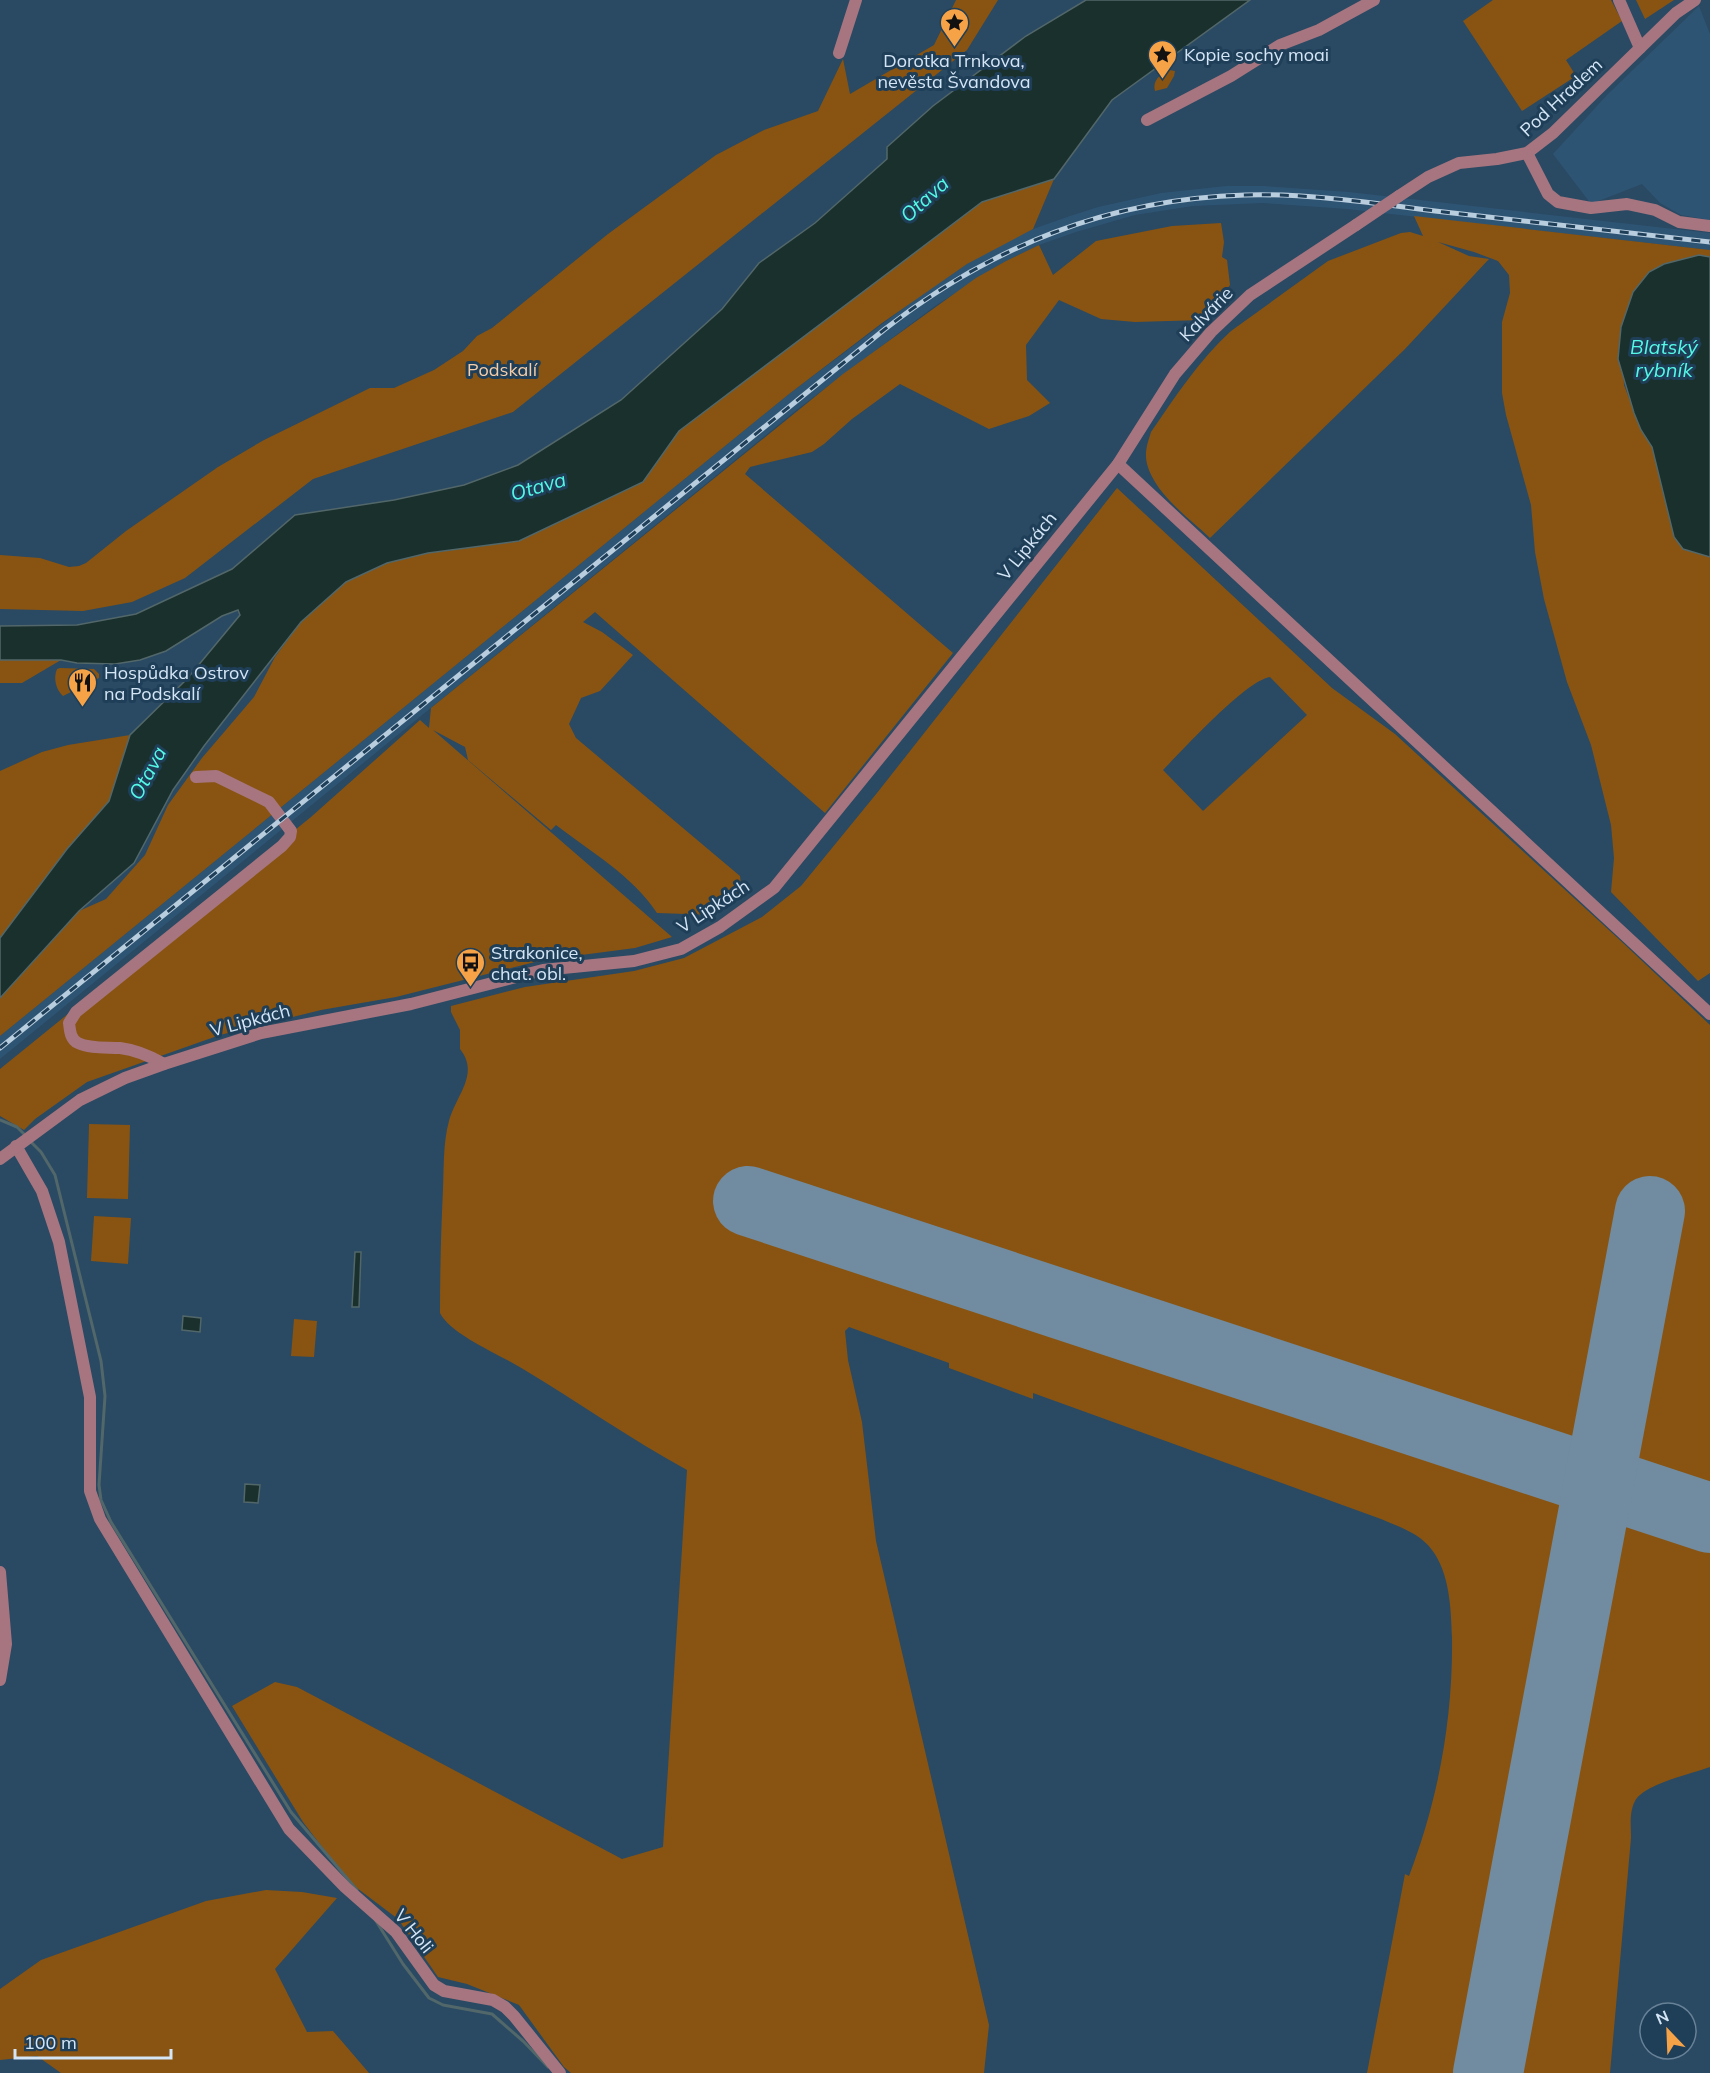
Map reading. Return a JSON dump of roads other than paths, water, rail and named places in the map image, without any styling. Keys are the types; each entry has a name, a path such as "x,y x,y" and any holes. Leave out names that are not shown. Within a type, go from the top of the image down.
{"street":[{"path":"839,53 856,0"},
{"path":"1147,120 1231,76 1280,45 1319,30 1374,0"},
{"path":"1619,0 1640,48"},
{"name":"Pod Hradem","path":"1356,225 1428,177 1459,163 1527,153 1553,133 1676,13 1695,0"},
{"path":"1527,153 1548,194 1558,202 1591,208 1627,204 1655,210 1679,222 1710,226"},
{"name":"Kalvárie","path":"1118,464 1175,374 1211,332 1250,295 1356,225"},
{"path":"1118,464 1710,1014"},
{"name":"V Lipkách","path":"0,1159 80,1100 125,1078 164,1064 261,1033 411,1004 543,970 634,961 681,949 720,927 774,888 1118,464"},
{"path":"164,1064 148,1054 123,1048 77,1043 70,1035 69,1023 76,1012 282,846 290,837 291,831 269,802 262,797 216,776 196,777"},
{"name":"V Holi","path":"16,1146 42,1191 59,1242 90,1397 88,1475 93,1506 290,1830 345,1887 396,1932 434,1985 444,1991 493,2000 505,2007 560,2073"},
{"path":"0,1572 6,1644 0,1680"}],"water":[{"name":"Otava","path":"1086,0 1250,0 1112,100 1054,179 982,202 679,431 643,482 519,541 428,553 387,563 346,582 301,622 204,746 173,790 134,863 79,911 0,998 0,938 67,849 109,801 130,735 187,679 240,615 238,610 222,616 166,651 140,660 115,664 77,663 61,660 0,660 0,626 77,625 136,614 232,569 295,515 394,500 464,485 518,465 621,400 722,309 759,263 815,223 887,159 887,147 933,106 1026,36"},
{"name":"Blatský rybník","path":"1699,255 1710,257 1710,557 1683,549 1674,537 1652,447 1634,413 1618,359 1621,327 1633,292 1649,272 1664,264"},
{"path":"355,1252 361,1252 359,1307 352,1307"},
{"path":"183,1316 201,1318 200,1332 182,1330"},
{"path":"245,1484 260,1485 258,1503 244,1502"}],"waterway":[{"path":"0,1120 17,1127 25,1135"},
{"path":"29,1140 41,1152 55,1175 101,1361 105,1396 99,1485 101,1500 111,1522 291,1812 357,1890"},
{"path":"376,1921 403,1964 429,1998 443,2005 492,2014 548,2067"}],"railway":[{"path":"0,1048 885,329 967,274 1010,251 1054,232 1100,217 1146,206 1245,195 1344,200 1710,242"}],"place":[{"name":"Dorotka Trnkova, nevěsta Švandova","path":"954,48"},
{"name":"Kopie sochy moai","path":"1163,80"},
{"name":"Hospůdka Ostrov na Podskalí","path":"83,708"},
{"name":"Strakonice, chat. obl.","path":"470,988"}],"park label":[{"name":"Podskalí","path":"502,369"}]}
